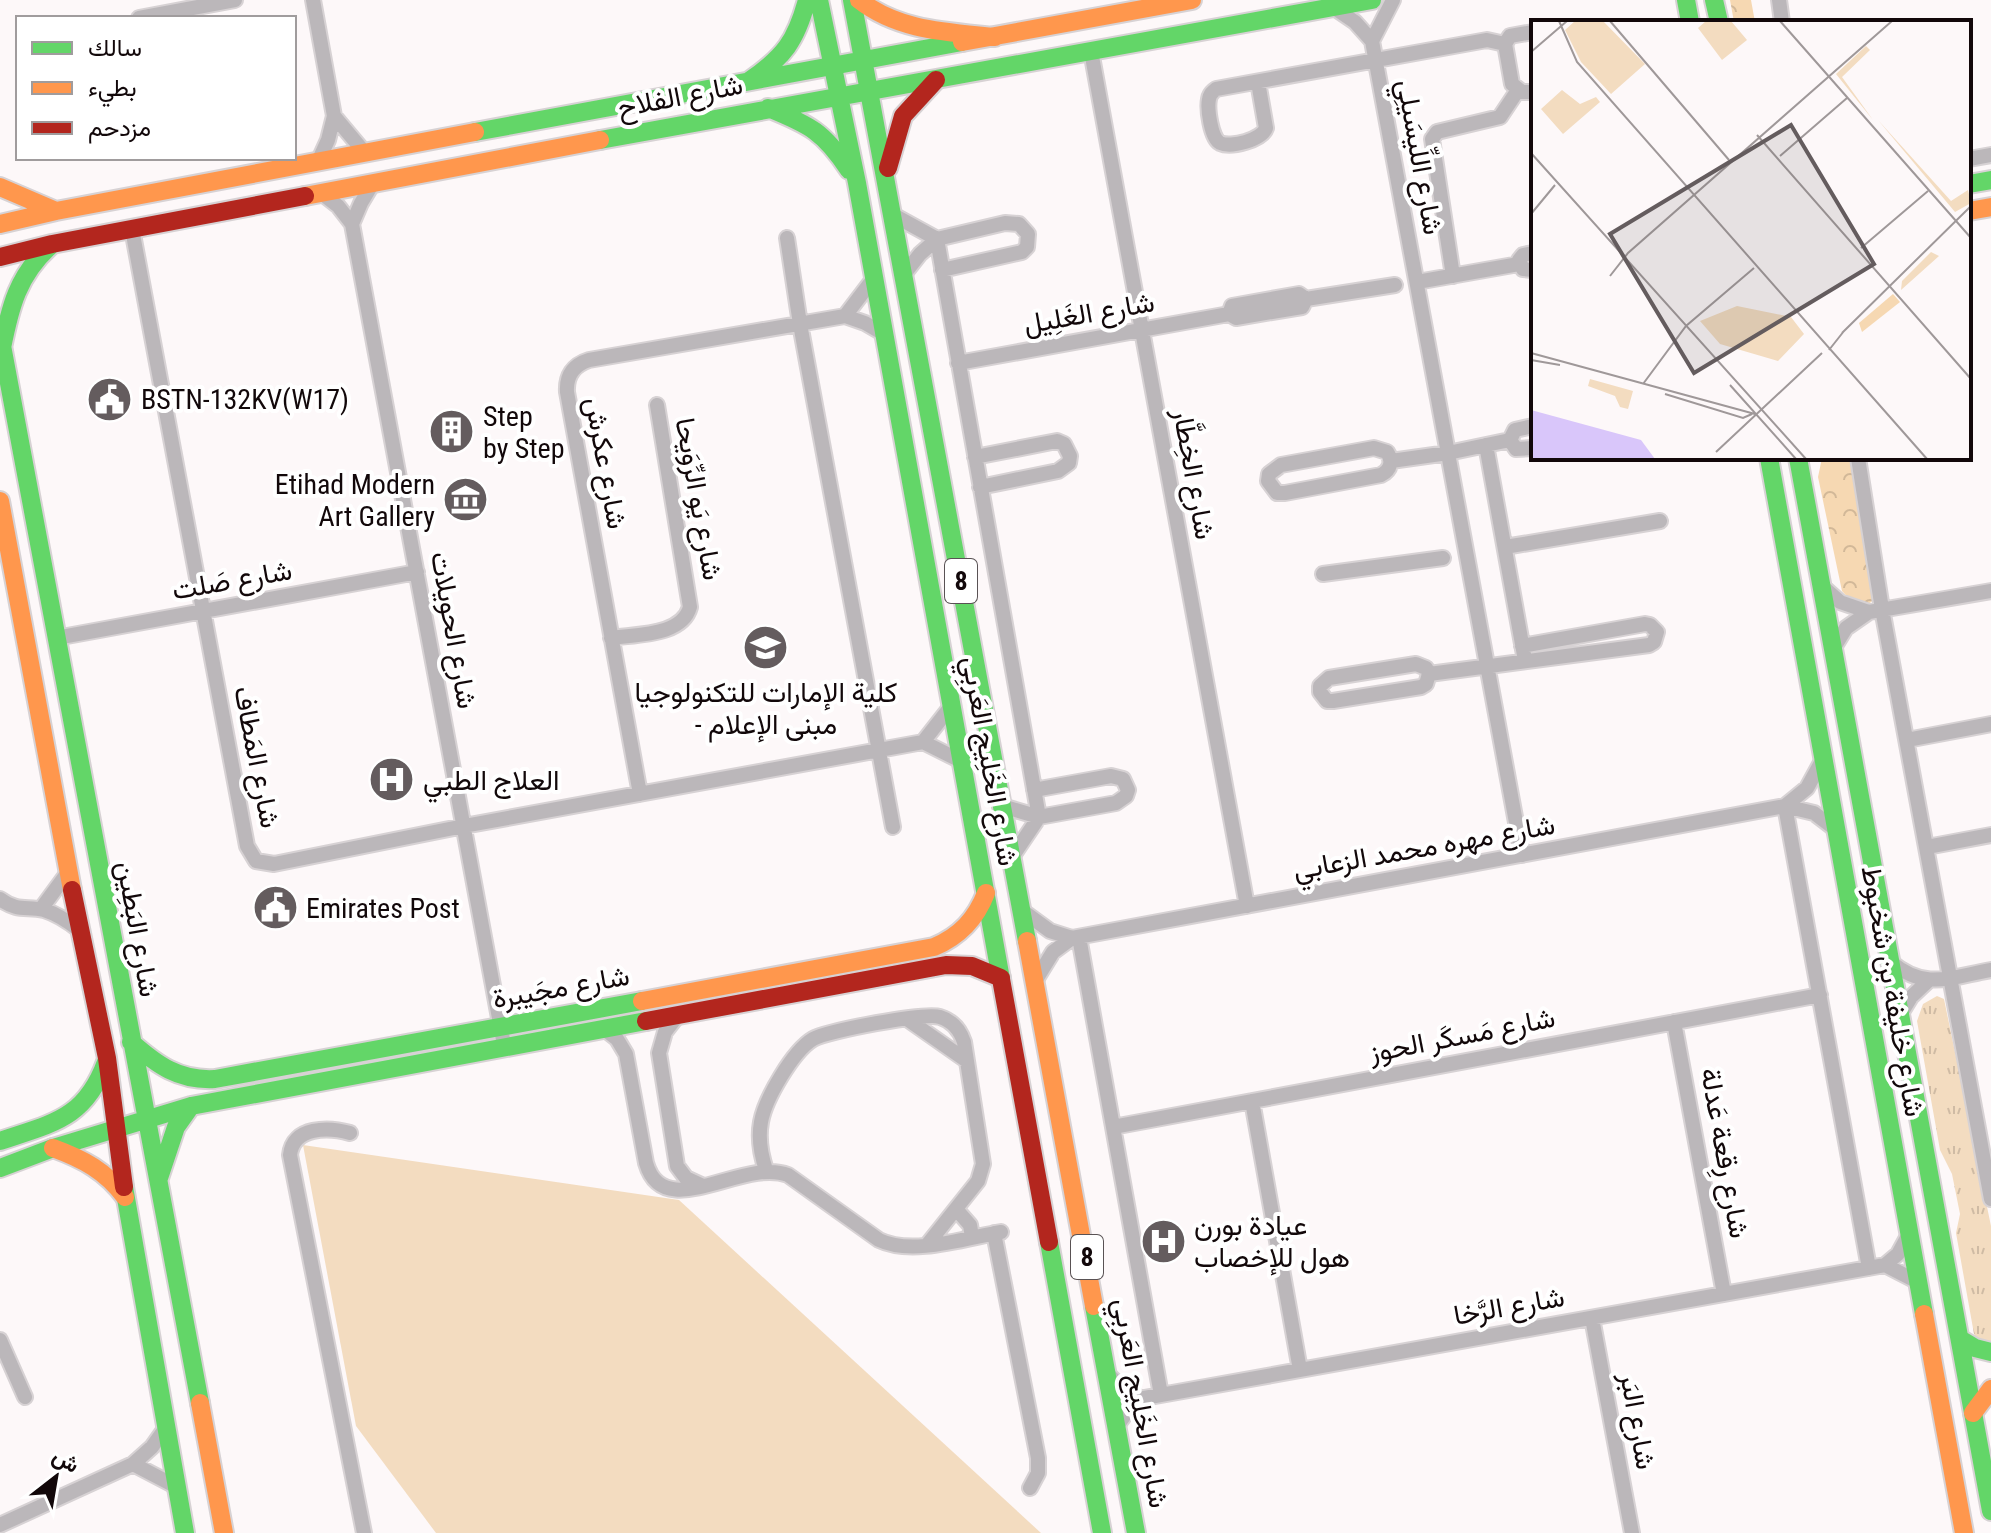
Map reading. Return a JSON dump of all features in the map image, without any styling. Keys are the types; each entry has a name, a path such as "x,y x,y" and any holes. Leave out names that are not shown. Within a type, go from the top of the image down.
{"main road":[{"path":"749,81 785,55 807,0"},
{"name":"شارع الخَلِيج العَربِي","path":"819,0 857,183 1102,1533"},
{"name":"شارع الخَلِيج العَربِي","path":"852,0 1109,1374 1136,1533"},
{"path":"859,0 883,18 907,26 995,37"},
{"name":"شارع الفلاح","path":"0,224 56,211 1192,0"},
{"name":"شارع الفلاح","path":"0,257 320,192 768,108 1372,0"},
{"path":"1678,0 1690,20"},
{"path":"1686,0 1690,20"},
{"path":"886,179 899,123 936,80"},
{"path":"768,108 824,134 857,183"},
{"path":"1971,184 1991,180"},
{"path":"0,187 56,211"},
{"path":"1971,211 1991,207"},
{"path":"1,341 21,278 34,260 52,244"},
{"name":"شارع البَطِين","path":"1,341 224,1533"},
{"name":"شارع خليفة بن شخبوط","path":"1769,460 1964,1533"},
{"name":"شارع خليفة بن شخبوط","path":"1798,460 1991,1511"},
{"name":"شارع البَطِين","path":"0,501 79,930 107,1058 125,1197 185,1533"},
{"name":"شارع مجَيبرة","path":"131,1042 164,1071 184,1079 206,1080 934,947 969,926 986,893"},
{"name":"شارع مجَيبرة","path":"0,1168 191,1106 504,1045 946,965 972,966 1001,978"},
{"path":"0,1141 73,1114 87,1101 102,1078 107,1058"},
{"path":"158,1182 176,1127 191,1106"},
{"path":"45,1125 51,1134 52,1149 83,1159 103,1171 125,1197"},
{"path":"1960,1339 1975,1348 1991,1352"},
{"path":"1973,1413 1991,1389"}],"street":[{"path":"150,16 235,0"},
{"path":"313,0 334,116 318,162"},
{"path":"1333,7 1355,22 1372,41 1393,0"},
{"path":"1779,0 1782,20"},
{"path":"1453,276 1432,139 1437,132 1500,117 1526,91 1512,84 1505,44 1510,36 1531,32"},
{"path":"1258,82 1266,128 1264,135 1259,139 1227,144 1219,142 1214,137 1209,102 1210,94 1216,89 1487,40 1505,44"},
{"name":"شارع اللِّيسَيلِي","path":"1372,41 1522,855"},
{"name":"شارع الخِطَّار","path":"1091,51 1247,906"},
{"path":"334,116 365,153"},
{"path":"1971,159 1991,155"},
{"path":"320,192 338,206 352,224 373,183"},
{"path":"894,215 937,239"},
{"path":"905,273 937,239 1012,222 1025,228 1028,234 1027,247 1022,252 942,270"},
{"name":"شارع الحويلات","path":"352,224 504,1045"},
{"name":"شارع المَطاف","path":"132,229 247,846 256,861 274,864 923,742"},
{"path":"787,238 800,324 893,827"},
{"path":"937,239 1039,817"},
{"path":"1417,282 1526,267 1523,255 1531,253"},
{"path":"874,278 845,316 884,334"},
{"name":"شارع الغَلِيل","path":"958,363 1229,314 1232,306 1299,294 1306,299 1395,285"},
{"name":"شارع عكرش","path":"640,794 567,392 569,374 589,360 845,316"},
{"name":"شارع يَو الرِّوَيحا","path":"611,638 675,627 686,618 690,607 657,405"},
{"path":"1510,440 1515,430 1531,426"},
{"path":"1391,461 1510,440"},
{"path":"1510,440 1516,449 1531,448"},
{"path":"975,457 1057,441 1069,449 1069,463 1058,471 980,487"},
{"path":"1486,445 1525,663"},
{"path":"1374,448 1387,452 1391,461 1388,470 1381,475 1285,493 1277,493 1268,481 1269,474 1281,465 1374,448"},
{"path":"1858,460 1876,611 1907,740 1991,1199"},
{"path":"1505,547 1660,521"},
{"path":"1323,574 1443,558"},
{"name":"شارع صَلت","path":"56,638 417,572"},
{"path":"1822,586 1840,602 1876,611"},
{"path":"1833,649 1846,628 1876,611 1991,591"},
{"path":"1429,674 1649,645 1654,642 1657,632 1645,624 1522,646"},
{"path":"1416,664 1426,668 1429,674 1426,684 1421,687 1333,701 1327,701 1320,692 1323,681 1343,676 1416,664"},
{"path":"952,705 923,742 962,761"},
{"path":"1907,740 1991,724"},
{"path":"1785,806 1807,788 1823,759"},
{"name":"شارع الخَلِيج العَربِي","path":"1002,806 1039,817 1116,803 1128,790 1123,779 1111,776 1034,790"},
{"path":"1785,806 1814,813 1835,829"},
{"path":"1785,806 1869,1268"},
{"name":"شارع مهره محمد الزعابي","path":"1076,938 1785,806"},
{"name":"شارع الخَلِيج العَربِي","path":"1011,858 1039,817"},
{"path":"1927,847 1991,835"},
{"path":"41,909 69,871"},
{"path":"0,899 23,910 41,909 79,930"},
{"path":"1022,910 1050,931 1076,938"},
{"path":"1035,982 1053,952 1076,938"},
{"path":"1076,938 1161,1395"},
{"path":"1891,962 1927,982"},
{"path":"1900,1015 1911,997 1927,982 1991,970"},
{"name":"شارع مَسكَر الحوز","path":"1113,1127 1820,995"},
{"path":"680,1014 665,1032 659,1053 677,1166 686,1178 701,1185"},
{"path":"766,1170 761,1150 762,1118 797,1053 812,1040 826,1034 935,1015 949,1021 962,1036 983,1164 978,1181 927,1245"},
{"path":"907,1019 967,1061"},
{"name":"شارع رِقعة عَدلة","path":"1674,1022 1724,1294"},
{"path":"603,1028 617,1039 629,1063 644,1154 652,1177 662,1187 678,1192 766,1170 788,1175 886,1244 902,1248 998,1232 1038,1458 1038,1473 1030,1488"},
{"path":"1252,1101 1300,1370"},
{"path":"350,1133 330,1129 303,1134 292,1145 290,1155 364,1533"},
{"path":"652,1177 666,1177 677,1166"},
{"path":"956,1209 970,1225 972,1237"},
{"path":"1909,1232 1903,1247 1885,1265 1918,1282"},
{"name":"شارع الرَّخا","path":"1142,1399 1885,1265"},
{"name":"شارع البَر","path":"1592,1318 1632,1533"},
{"path":"0,1340 25,1397"},
{"path":"1109,1374 1123,1389 1142,1399 1130,1408 1116,1428"},
{"path":"0,1525 133,1464 152,1447 167,1426"},
{"path":"133,1464 177,1487"}],"green space":[{"path":"1730,0 1751,0 1755,20 1734,20"},
{"path":"1822,460 1853,460 1877,597 1865,607 1852,602 1842,591 1818,477"},
{"path":"1937,996 1944,999 1991,1226 1991,1347 1980,1345 1974,1334 1956,1233 1960,1214 1952,1174 1940,1150 1917,1021 1923,1004"},
{"path":"303,1145 679,1200 1041,1533 436,1533 356,1426"}],"traffic: fast":[{"path":"749,81 787,47 807,0"},
{"path":"819,0 857,183 1001,979"},
{"path":"852,0 1027,941"},
{"path":"600,140 1372,0"},
{"path":"1686,0 1690,20"},
{"path":"1714,0 1719,20"},
{"path":"475,132 962,42"},
{"path":"768,108 815,131 849,170"},
{"path":"1971,184 1991,180"},
{"path":"2,348 17,292 30,268 50,246"},
{"path":"0,335 200,1403"},
{"path":"1769,460 1924,1314"},
{"path":"1798,460 1991,1511"},
{"path":"131,1042 169,1070 190,1077 215,1079 642,1001"},
{"path":"0,1168 53,1148 191,1106 646,1021"},
{"path":"0,1141 65,1116 88,1096 106,1062"},
{"path":"159,1178 176,1127 191,1106"},
{"path":"124,1187 185,1533"},
{"path":"1049,1242 1102,1533"},
{"path":"1094,1306 1136,1533"},
{"path":"1960,1339 1975,1348 1991,1352"}],"traffic: slow":[{"path":"859,0 907,24 995,37"},
{"path":"962,42 1192,0"},
{"path":"0,224 475,132"},
{"path":"305,196 600,140"},
{"path":"0,187 56,211"},
{"path":"1971,211 1991,207"},
{"path":"0,501 72,890"},
{"path":"642,1001 934,947 966,926 986,893"},
{"path":"1027,941 1094,1306"},
{"path":"53,1148 93,1167 125,1197"},
{"path":"1924,1314 1964,1533"},
{"path":"1973,1413 1991,1389"},
{"path":"200,1403 224,1533"}],"traffic: jam":[{"path":"888,168 903,116 936,80"},
{"path":"0,257 52,244 305,196"},
{"path":"72,890 107,1058 124,1187"},
{"path":"646,1021 946,965 972,966 1001,978"},
{"path":"1001,979 1049,1242"}],"place":[{"name":"BSTN-132KV(W17)","path":"110,399"},
{"name":"Step by Step","path":"452,432"},
{"name":"Etihad Modern Art Gallery","path":"466,500"},
{"name":"كلية الإمارات للتكنولوجيا - مبنى الإعلام","path":"766,648"},
{"name":"العلاج الطبي","path":"392,780"},
{"name":"Emirates Post","path":"275,908"},
{"name":"عيادة بورن هول للإخصاب","path":"1163,1241"}]}
